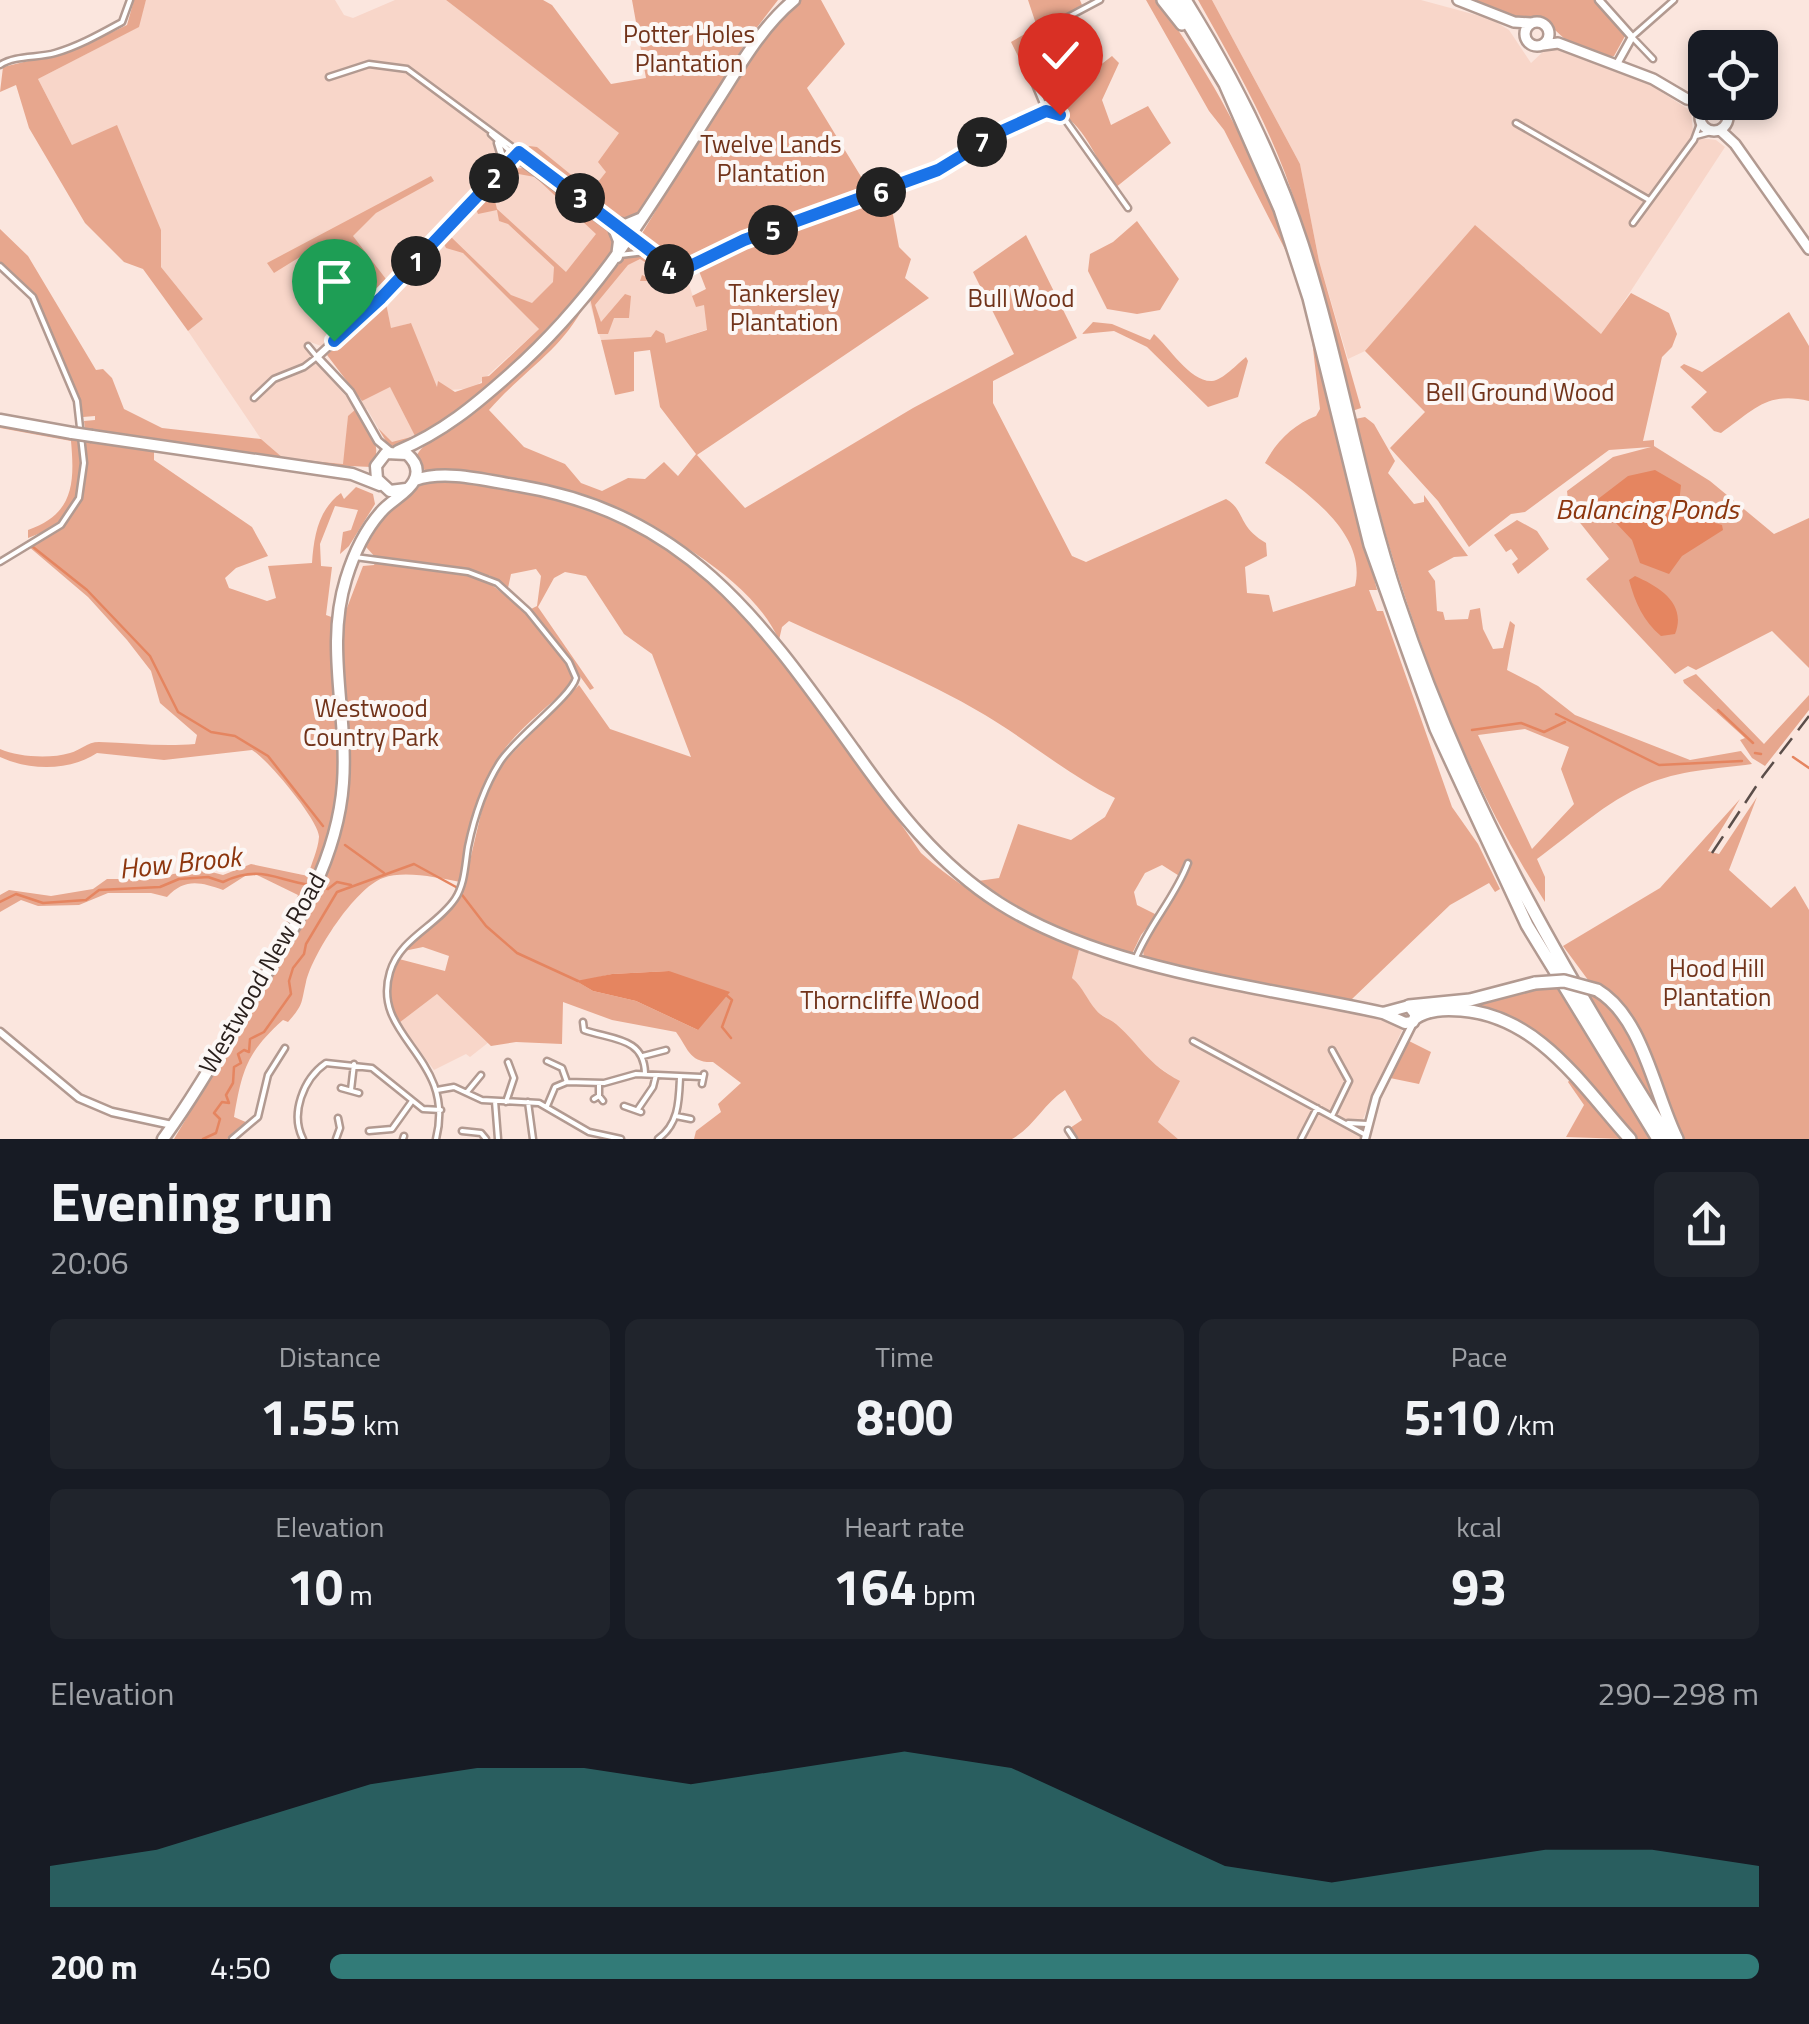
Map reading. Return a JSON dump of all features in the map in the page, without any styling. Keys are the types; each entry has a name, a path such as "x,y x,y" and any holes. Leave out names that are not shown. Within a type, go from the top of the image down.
{"highway":[{"path":"731,78 755,32 784,0"},
{"path":"352,474 422,441 466,413 550,338 618,256 731,78 766,28 794,0"},
{"path":"1163,0 1228,80"},
{"path":"1174,0 1228,80"},
{"path":"1185,0 1272,164 1301,242 1380,576 1462,791 1527,924 1658,1139"},
{"path":"1194,0 1228,80"},
{"path":"618,256 619,240 612,226 629,224 645,216"},
{"path":"1341,418 1397,598 1464,774 1550,948 1669,1139"},
{"path":"0,420 83,436 352,474 395,492 406,489 415,469 414,452 422,441"},
{"path":"394,451 415,469 432,476 488,481 569,498 610,512 665,540 698,564 746,606 901,814 954,869 1035,923 1077,942 1136,960 1383,1013 1407,1016 1434,1010 1468,1011 1520,1027 1558,1056 1630,1139"},
{"path":"378,463 383,487"},
{"name":"Westwood New Road","path":"383,487 383,509"},
{"name":"Westwood New Road","path":"164,1139 289,936 332,843 341,806 344,763 336,636 342,592 354,557 383,509 406,489"},
{"path":"1407,1016 1535,983 1564,981 1597,990 1632,1026 1677,1139"}],"main road":[{"path":"1458,0 1514,22 1544,24 1558,43"},
{"path":"1514,22 1532,45 1558,43 1617,64 1687,98"},
{"path":"1525,36 1531,23"},
{"path":"1543,45 1548,30"},
{"path":"1702,120 1706,129 1718,130 1736,144"},
{"path":"1718,130 1727,120"},
{"path":"1728,120 1736,144 1809,249"}],"street":[{"path":"0,66 8,60 58,52 94,38 122,22 130,0"},
{"path":"1082,0 1086,7"},
{"path":"1046,111 1025,60 1024,46 1036,34 1100,0"},
{"path":"1599,0 1651,54 1640,56"},
{"path":"1617,64 1632,38 1674,0"},
{"path":"330,77 369,64 407,69 612,226"},
{"path":"498,143 673,271 684,270 744,240 938,170 1002,131 1046,111 1064,118 1128,208"},
{"path":"1633,223 1695,136 1701,120"},
{"path":"1516,123 1649,200"},
{"path":"1695,136 1718,130"},
{"path":"491,134 504,155 506,167"},
{"path":"254,398 274,379 318,357 381,298 517,154"},
{"path":"506,167 529,165"},
{"path":"618,256 638,250 649,253"},
{"path":"0,266 33,296 77,401 84,477 71,512 53,531 31,540 0,562"},
{"path":"308,346 350,392 378,440 394,451"},
{"path":"378,440 378,463"},
{"path":"354,557 468,572 490,580 519,601 574,672 572,688 508,750 487,786 461,888 453,902 406,944 392,965 387,985 393,1021 425,1062 438,1090 436,1139"},
{"path":"1136,960 1144,936 1178,891 1188,862"},
{"path":"1193,1041 1366,1137 1367,1124 1405,1036 1407,1016"},
{"path":"583,1022 582,1032 625,1041 643,1056 645,1074"},
{"path":"0,1032 79,1098 112,1112 173,1126"},
{"path":"232,1139 258,1118 268,1075 284,1048"},
{"path":"643,1056 656,1048 666,1050"},
{"path":"1332,1050 1349,1080 1332,1116"},
{"path":"506,1102 516,1068 508,1062"},
{"path":"548,1070 550,1062 564,1070 567,1082"},
{"path":"303,1139 298,1121 307,1082 326,1063 354,1064 377,1071 426,1110 440,1110"},
{"path":"351,1090 354,1064"},
{"path":"467,1092 478,1076 472,1070"},
{"path":"546,1106 555,1088 567,1082 599,1083 645,1074 702,1078"},
{"path":"624,1106 639,1110 656,1075"},
{"path":"658,1139 676,1116 680,1077"},
{"path":"599,1083 599,1099"},
{"path":"438,1090 454,1087 495,1102 546,1106 583,1129 621,1139"},
{"path":"341,1088 359,1093"},
{"path":"376,1123 372,1132 392,1129 412,1100"},
{"path":"462,1130 486,1138 497,1136 495,1102"},
{"path":"528,1102 532,1139"},
{"path":"1300,1139 1317,1108"},
{"path":"676,1116 691,1120"},
{"path":"336,1139 339,1121 349,1126"},
{"path":"1343,1122 1367,1124"},
{"path":"1068,1130 1074,1139"}],"shaded area":[{"path":"146,0 335,0 344,15 353,18 395,0 446,0 642,150 610,207 601,233 530,319 539,329 474,388 438,391 410,323 391,329 385,298 327,348 310,342 305,348 311,357 308,361 273,376 249,398 252,402 283,377 316,363 352,403 390,386 415,436 421,437 388,445 367,409 356,409 348,417 344,464 283,458 261,439 188,331 203,319 161,267 161,230 72,145 38,79 138,27"},
{"path":"1212,0 1421,0 1491,19 1509,30 1531,63 1546,49 1554,48 1649,84 1688,109 1688,120 1692,120 1693,132 1700,138 1716,140 1725,147 1602,335 1365,351 1348,359 1319,261 1300,164"},
{"path":"642,257 671,275 685,272 696,306 704,304 708,329 665,344 651,337 601,340 589,301 625,265"},
{"path":"1079,950 1393,1023 1402,1030 1362,1121 1362,1139 1178,1139 1158,1122 1170,1075 1137,1052 1115,1023 1097,1012 1072,978"},
{"path":"437,994 489,1042 470,1057 466,1054 434,1070 399,1023"}],"green space":[{"path":"134,0 146,0 139,27 38,79 72,145 117,125 161,230 161,267 203,319 188,331 143,269 124,262 85,223 29,128 16,85 0,92 3,67 74,50 127,25"},
{"name":"Potter Holes Plantation","path":"446,0 543,0 552,5 611,84 646,78 632,0 778,0 748,39 643,209 628,221 605,212 527,151 529,146 537,147 591,191 606,172 598,162 619,133"},
{"name":"Twelve Lands Plantation","path":"798,0 821,0 845,44 807,88 871,193 743,237 674,268 638,240 761,37"},
{"path":"1028,0 1080,0 1082,5 1023,41 1021,62 1011,42 1037,27"},
{"path":"1146,0 1157,0 1220,97 1254,164 1296,271 1224,130 1209,111"},
{"path":"1198,0 1212,0 1300,164 1319,261 1361,408 1352,411 1304,231 1276,150"},
{"path":"1474,0 1594,0 1625,36 1614,56 1608,57 1567,41 1544,20 1520,18"},
{"path":"1057,25 1068,52 1046,64 1049,74 1067,91 1112,56 1119,63 1102,100 1111,125 1148,106 1171,143 1115,188 1081,132 1052,110 1027,57 1032,39"},
{"path":"523,168 615,231 612,255 563,320 558,316 479,394 429,432 407,443 389,446 378,428 392,442 415,436 390,387 362,401 327,355 385,298 391,328 411,323 437,387 438,381 455,392 482,383 482,377 489,376 539,329 463,253 446,248 442,240 461,224 450,236 511,295 532,303 553,282 554,267 508,224 499,221 497,210 478,214 476,209 468,213 483,194 493,193 497,209 566,272 596,234 535,177 513,173 505,183 509,190 498,188 496,182 512,169"},
{"path":"431,176 434,181 376,213 353,236 389,283 364,309 355,304 316,247 274,273 267,263"},
{"path":"889,193 899,247 911,259 905,278 929,298 697,455 745,508 913,408 1014,354 973,272 1026,235 1077,338 993,381 993,403 1072,556 1086,562 1226,499 1250,531 1266,543 1267,556 1245,567 1247,593 1269,595 1273,612 1355,586 1352,548 1342,531 1314,499 1265,463 1286,435 1316,416 1320,409 1311,331 1377,590 1369,590 1377,611 1383,611 1452,807 1478,844 1500,889 1495,892 1489,883 1450,905 1352,999 1367,1007 1144,957 1146,937 1184,879 1162,865 1145,873 1134,892 1137,905 1157,915 1132,954 1045,924 978,881 999,878 1018,824 1071,840 1105,817 1115,798 985,715 913,677 789,621 782,627 779,640 764,615 718,569 627,516 553,488 426,471 420,466 417,455 428,442 502,387 585,304 554,347 489,410 524,447 565,464 581,483 602,491 628,478 645,479 664,462 678,476 696,454 660,407 650,350 634,352 634,391 615,395 601,340 651,337 656,330 664,334 666,343 707,330 704,305 696,307 692,296 706,289 697,266 745,242"},
{"path":"1137,221 1179,279 1160,310 1137,314 1107,309 1088,271 1090,254 1113,242"},
{"name":"Bell Ground Wood","path":"1475,225 1601,334 1631,293 1669,313 1677,334 1662,357 1643,441 1654,440 1654,446 1710,481 1774,534 1809,518 1809,668 1772,631 1696,670 1688,666 1675,674 1586,579 1609,559 1569,509 1567,491 1613,457 1651,447 1609,450 1525,512 1511,514 1469,547 1438,501 1390,448 1425,412 1365,351"},
{"path":"0,229 28,256 96,370 103,369 112,378 124,409 162,428 261,439 283,458 343,464 348,416 356,409 376,444 371,467 306,464 85,430 84,421 95,420 95,416 83,417 80,400 34,293 0,262"},
{"path":"627,254 645,254 664,267 658,281 640,281 642,275 651,279 656,269 640,259 628,265 595,305 601,322 625,294 631,296 629,318 614,318 608,334 598,334 590,298"},
{"path":"1789,312 1809,346 1809,401 1771,401 1721,433 1714,431 1691,407 1707,392 1680,367 1684,364 1702,372"},
{"path":"1093,322 1112,324 1150,340 1154,334 1188,370 1204,380 1221,378 1246,357 1238,397 1208,407 1147,347 1114,331 1082,334"},
{"path":"1365,417 1374,424 1395,461 1388,473 1414,504 1424,502 1424,495 1468,556 1454,557 1428,571 1435,581 1437,611 1443,612 1445,620 1468,619 1470,610 1480,608 1483,629 1493,649 1503,648 1510,621 1515,625 1507,670 1538,686 1575,715 1690,760 1741,751 1752,764 1671,776 1631,792 1603,809 1537,859 1545,877 1545,902 1481,789 1430,669 1389,545 1355,419","holes":["1525,729 1569,747 1561,769 1574,804 1532,849 1478,735"]},
{"path":"0,423 81,439 81,473 74,501 58,522 28,538 28,530 54,516 68,496 71,441 0,428"},
{"path":"85,440 154,450 154,460 252,527 268,556 236,568 225,578 229,588 267,601 276,598 268,566 312,563 319,524 333,500 341,493 344,499 356,487 373,494 375,504 349,546 340,554 343,532 351,530 358,510 335,506 320,544 321,566 332,567 326,615 342,621 363,566 374,565 377,559 366,547 385,514 424,479 511,489 554,499 636,529 674,550 710,576 756,622 921,853 994,905 1075,944 1079,950 1072,978 1093,1006 1159,1068 1180,1081 1158,1122 1178,1139 1078,1139 1070,1128 1082,1120 1065,1090 1012,1139 694,1139 696,1131 721,1112 718,1104 741,1083 713,1062 694,1057 676,1032 612,1020 563,1002 562,1044 516,1042 491,1046 437,994 399,1023 391,999 391,983 399,959 445,971 449,956 423,947 404,951 455,904 464,886 483,805 501,765 579,685 610,729 691,757 652,654 624,634 586,576 565,572 554,578 538,607 594,688 590,690 531,609 537,606 541,576 536,569 511,574 508,588 489,575 486,581 552,642 570,672 572,684 521,730 496,762 477,805 460,882 422,875 392,876 360,894 317,955 297,1011 288,1022 283,1020 271,1031 248,1063 234,1117 248,1123 227,1139 174,1139 313,906 337,849 330,844 267,967 298,895 257,875 245,876 223,890 193,883 167,897 108,893 79,905 38,906 21,900 0,912 0,895 9,890 51,896 93,889 107,879 162,879 204,870 223,875 251,864 308,876 319,837 292,791 252,750 164,760 97,753 75,763 50,767 24,765 0,757 0,749 53,756 99,742 195,744 197,735 160,703 151,671 127,640 88,597 28,546 59,527 78,505 86,459","holes":["669,971 698,1030 636,1001 593,991 578,982 612,974"]},
{"path":"1517,520 1537,531 1549,549 1518,574 1512,564 1518,559 1511,549 1506,552 1494,535"},
{"path":"1696,674 1764,744 1809,695 1809,710 1765,766 1752,758 1740,740 1745,738 1684,683"},
{"name":"Hood Hill Plantation","path":"1757,797 1729,870 1771,908 1795,886 1809,910 1809,1139 1682,1139 1638,1033 1591,984 1563,946 1660,888 1740,799 1708,851 1719,854"},
{"path":"1557,986 1651,1139 1632,1139 1538,1036 1451,1008"},
{"path":"1581,989 1599,998 1626,1026 1662,1118"},
{"path":"1407,1040 1431,1052 1419,1084 1390,1078"},
{"path":"1572,1077 1626,1139 1566,1137 1584,1105 1568,1082"}],"water":[{"name":"Balancing Ponds","path":"1655,470 1681,485 1679,504 1692,516 1722,525 1723,530 1682,556 1669,574 1640,563 1632,540 1599,505 1598,499 1628,476"},
{"path":"1635,576 1662,591 1674,605 1678,623 1675,634 1661,636 1645,617 1629,580"},
{"path":"669,971 730,992 698,1030 636,1001 593,991 576,981 612,974"}],"waterway":[{"path":"33,547 87,590 150,656 178,712 211,732 235,736 268,756 323,826"},
{"path":"1718,710 1753,743"},
{"path":"1556,714 1659,765 1742,761"},
{"path":"1472,730 1521,723 1544,732 1565,722"},
{"path":"1755,753 1761,754"},
{"path":"1793,757 1809,768"},
{"path":"345,845 384,873"},
{"path":"203,1139 216,1133 220,1119 214,1113 222,1102 229,1103 226,1095 233,1083 234,1067 241,1063 238,1054 249,1052 250,1039 264,1032 291,994 293,968 337,892 414,864 456,887 486,926 517,953 578,981"},
{"name":"How Brook","path":"0,902 16,894 43,903 86,900 99,890 160,887 179,879 208,877 223,882 247,874 310,885"},
{"name":"How Brook","path":"320,887 328,889 337,882 351,885"},
{"path":"725,994 732,1000 722,1027 731,1038"}],"railway":[{"path":"1712,853 1809,716"}],"route":[{"path":"334,341 381,298 519,152 632,236 670,270 678,272 744,240 938,170 985,140 1046,111 1060,115"}],"park label":[{"name":"Bull Wood","path":"1021,298"},
{"name":"Tankersley Plantation","path":"784,308"},
{"name":"Westwood Country Park","path":"371,722"},
{"name":"Thorncliffe Wood","path":"890,1000"}]}
